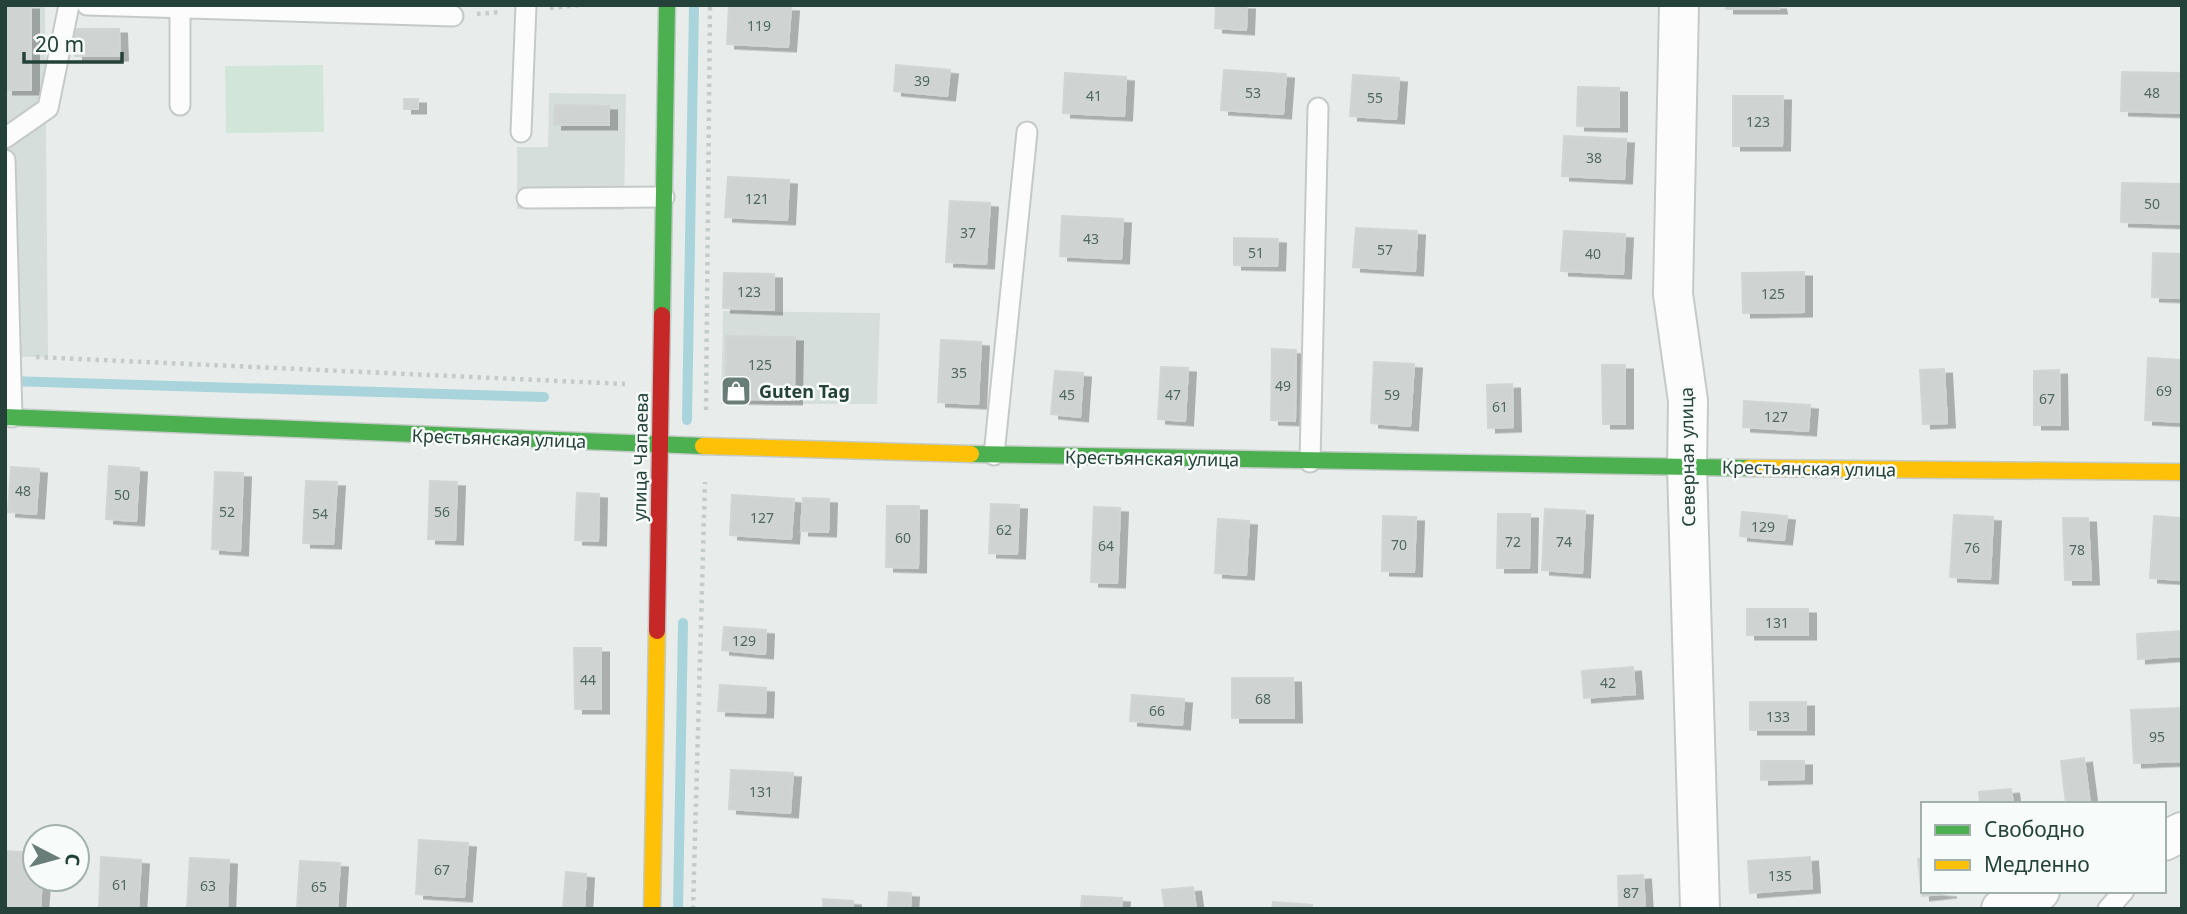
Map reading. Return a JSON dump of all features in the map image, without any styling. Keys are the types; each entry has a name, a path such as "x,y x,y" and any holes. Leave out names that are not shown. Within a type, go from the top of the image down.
{"street":[{"name":"улица Чапаева","path":"652,909 667,5"},
{"name":"Северная улица","path":"1679,5 1673,294 1688,401 1687,467 1700,909"},
{"name":"Крестьянская улица","path":"9,417 660,445 994,455 1310,462 2182,472"},
{"path":"2001,909 2036,893"}],"lane":[{"path":"5,138 48,108 69,5"},
{"path":"87,5 453,16"},
{"path":"521,132 526,5"},
{"path":"180,8 180,105"},
{"path":"1310,462 1318,108"},
{"path":"994,455 1027,132"},
{"path":"5,160 11,356 9,417"},
{"path":"527,198 664,197"},
{"path":"2108,909 2122,893"}],"path":[{"path":"11,356 707,387"}],"shaded area":[{"path":"5,5 45,5 48,357 5,357"},
{"path":"549,93 626,94 624,210 517,209 517,147 548,147"},
{"path":"723,311 880,313 877,404 721,404"}],"green space":[{"path":"323,65 324,132 226,133 225,66"}],"building":[{"path":"5,5 31,5 31,90 5,90"},
{"path":"729,5 791,7 788,47 727,44"},
{"path":"1216,5 1247,5 1246,30 1215,28"},
{"path":"1726,5 1778,5 1779,9 1726,9"},
{"path":"74,29 119,29 120,56 75,56"},
{"path":"896,65 950,70 947,96 894,91"},
{"path":"1224,70 1286,74 1283,114 1221,110"},
{"path":"2122,72 2182,73 2182,113 2121,111"},
{"path":"1065,73 1126,77 1124,116 1063,113"},
{"path":"1353,75 1399,78 1396,119 1350,116"},
{"path":"1578,87 1619,88 1619,127 1577,126"},
{"path":"1733,96 1783,96 1782,146 1733,146"},
{"path":"404,99 418,99 418,109 404,109"},
{"path":"555,105 609,106 609,125 554,125"},
{"path":"1564,136 1626,139 1624,179 1562,176"},
{"path":"728,177 789,180 787,220 725,217"},
{"path":"2122,183 2182,184 2182,224 2121,222"},
{"path":"950,201 990,203 986,264 946,262"},
{"path":"1062,216 1123,219 1121,259 1060,256"},
{"path":"1356,228 1417,231 1415,271 1353,267"},
{"path":"1564,231 1625,234 1623,274 1561,271"},
{"path":"1234,238 1278,239 1277,266 1234,265"},
{"path":"2153,253 2182,254 2182,298 2152,297"},
{"path":"1804,272 1804,312 1743,313 1742,273"},
{"path":"724,273 774,274 774,310 723,308"},
{"path":"726,336 795,337 794,400 725,399"},
{"path":"941,340 981,342 978,404 938,402"},
{"path":"1272,349 1296,350 1295,421 1271,420"},
{"path":"2148,358 2182,360 2182,422 2145,420"},
{"path":"1374,362 1414,364 1410,426 1371,423"},
{"path":"1602,365 1625,365 1625,424 1603,424"},
{"path":"1161,367 1188,368 1185,421 1158,419"},
{"path":"1944,369 1947,423 1923,424 1920,370"},
{"path":"2059,370 2060,425 2034,425 2034,371"},
{"path":"1055,371 1083,373 1080,417 1051,414"},
{"path":"1512,384 1513,427 1488,428 1487,385"},
{"path":"1744,401 1810,405 1808,431 1743,427"},
{"path":"109,466 139,468 136,521 106,519"},
{"path":"11,467 39,469 36,514 8,512"},
{"path":"215,472 243,473 240,551 212,549"},
{"path":"306,481 337,482 333,544 303,543"},
{"path":"430,481 457,482 455,540 428,539"},
{"path":"577,493 599,494 598,541 575,540"},
{"path":"732,495 794,499 791,539 730,535"},
{"path":"803,498 829,499 828,532 801,531"},
{"path":"991,504 1019,505 1017,554 989,553"},
{"path":"887,506 919,506 918,568 886,567"},
{"path":"1094,507 1120,508 1117,583 1091,582"},
{"path":"1545,509 1585,511 1582,573 1542,570"},
{"path":"1742,512 1787,516 1784,540 1740,536"},
{"path":"1498,514 1530,514 1529,568 1497,568"},
{"path":"1954,515 1993,517 1990,579 1950,577"},
{"path":"1383,516 1416,517 1414,572 1382,571"},
{"path":"2154,516 2182,518 2182,580 2150,578"},
{"path":"2063,518 2088,518 2091,580 2065,580"},
{"path":"1218,519 1249,521 1246,575 1215,573"},
{"path":"1747,609 1808,609 1808,635 1747,635"},
{"path":"724,627 766,630 765,654 722,650"},
{"path":"2182,631 2182,656 2138,659 2137,634"},
{"path":"574,648 601,648 601,709 575,709"},
{"path":"1633,667 1635,694 1584,698 1582,671"},
{"path":"1232,678 1293,678 1294,718 1232,718"},
{"path":"720,685 766,688 765,713 718,711"},
{"path":"1132,695 1184,699 1182,725 1130,721"},
{"path":"1750,702 1806,702 1806,730 1750,730"},
{"path":"2182,708 2182,761 2134,763 2131,710"},
{"path":"2084,758 2090,802 2066,802 2061,761"},
{"path":"1761,761 1804,761 1804,779 1761,780"},
{"path":"731,770 793,773 790,813 729,809"},
{"path":"2011,789 2013,802 1980,802 1979,792"},
{"path":"419,840 468,843 464,897 416,894"},
{"path":"5,851 21,852 21,893 41,893 40,909 5,909"},
{"path":"101,857 141,860 138,909 99,909"},
{"path":"1810,857 1812,888 1750,893 1748,861"},
{"path":"190,858 229,860 227,909 187,909"},
{"path":"1921,858 1921,887 1918,859"},
{"path":"300,861 340,863 337,909 297,909"},
{"path":"566,872 586,874 584,909 563,909"},
{"path":"1643,875 1645,909 1619,909 1618,876"},
{"path":"1193,887 1196,909 1165,909 1162,890"},
{"path":"889,892 911,893 910,909 888,909"},
{"path":"1922,893 1949,893 1922,896"},
{"path":"1082,896 1122,898 1121,909 1081,909"},
{"path":"823,899 853,901 853,909 823,909"},
{"path":"1273,902 1312,905 1312,909 1272,909"}],"waterway":[{"path":"687,420 694,5"},
{"path":"9,381 544,397"},
{"path":"678,909 683,623"}],"traffic: fast":[{"path":"662,315 667,5"},
{"path":"5,417 703,446"},
{"path":"971,454 1749,468"}],"traffic: slow":[{"path":"703,446 971,454"},
{"path":"1749,468 2182,472"},
{"path":"652,909 657,631"}],"traffic: jam":[{"path":"657,631 662,315"}],"place":[{"name":"Guten Tag","path":"736,391"}]}
